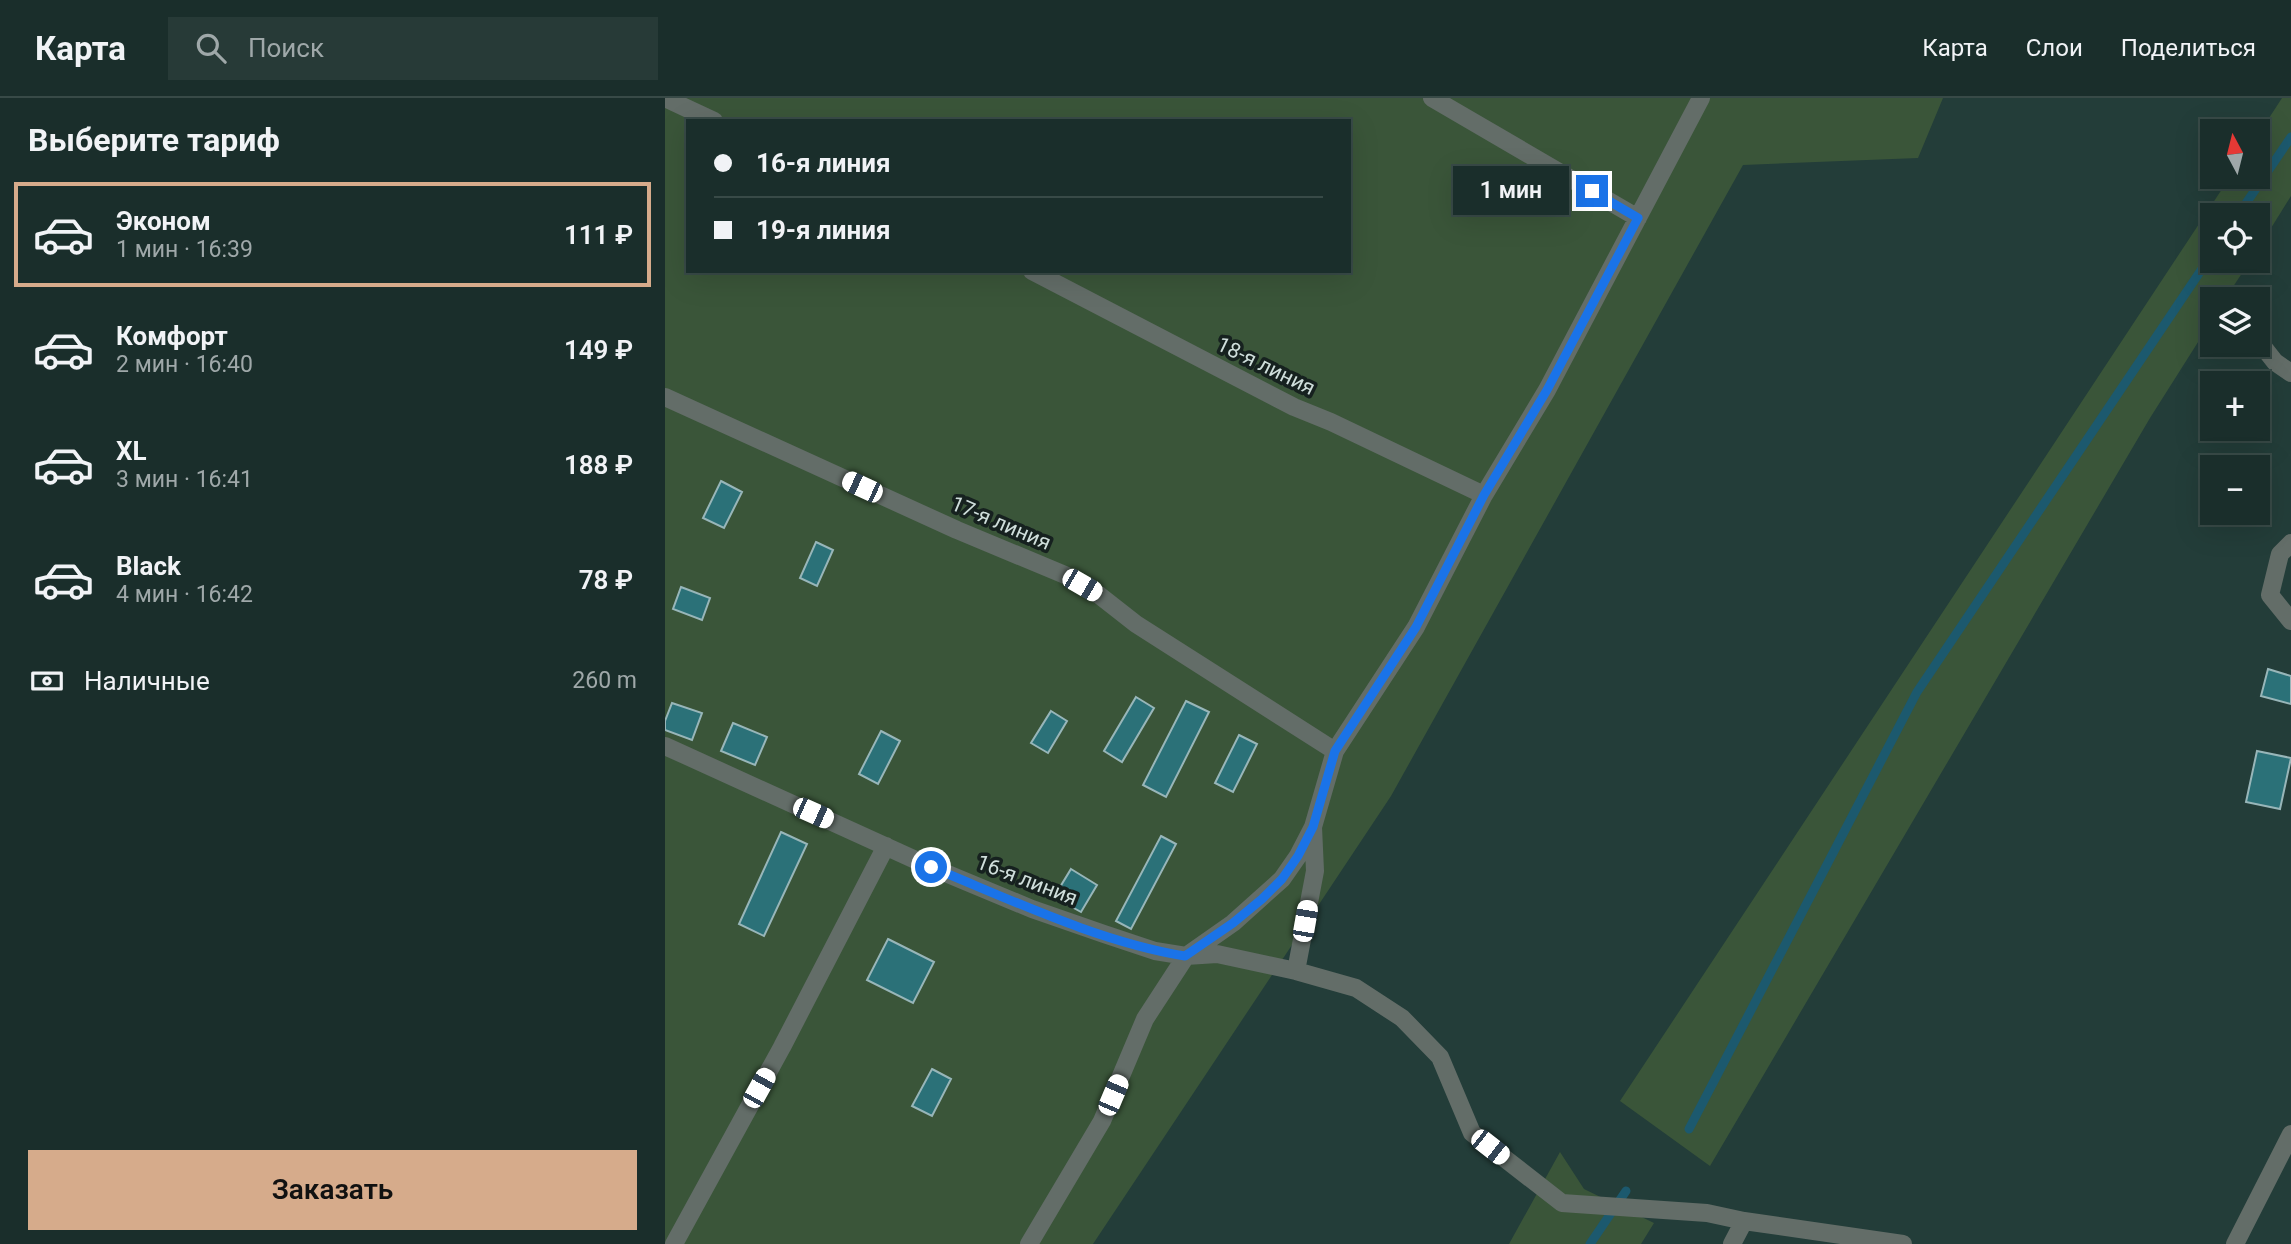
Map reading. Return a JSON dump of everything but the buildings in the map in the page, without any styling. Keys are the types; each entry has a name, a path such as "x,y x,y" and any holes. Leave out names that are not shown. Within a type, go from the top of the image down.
{"street":[{"path":"665,98 710,119"},
{"path":"1432,98 1638,218"},
{"path":"1029,1244 1102,1121 1145,1019 1185,956 1233,923 1282,879 1298,856 1313,827 1335,751 1416,627 1484,495 1547,390 1701,98"},
{"name":"18-я линия","path":"1036,273 1294,407 1484,495"},
{"path":"2270,357 2291,373"},
{"name":"17-я линия","path":"665,397 957,530 1065,575 1099,595 1136,624 1335,751"},
{"path":"2291,543 2280,554 2270,595 2291,621"},
{"name":"16-я линия","path":"665,746 1031,909 1155,951 1185,956 1217,954 1296,971 1356,988 1402,1018 1440,1057 1472,1133 1562,1203 1707,1213 1744,1221 1903,1244"},
{"path":"1296,971 1315,871 1313,827"},
{"path":"674,1244 782,1047 885,846"},
{"path":"2235,1244 2291,1134"},
{"path":"1733,1244 1744,1221"}],"green space":[{"path":"665,98 1943,98 1918,158 1743,165 1391,796 1093,1244 665,1244"},
{"path":"2282,98 2291,98 2291,196 2270,230 2270,203 2213,203 2222,189 2270,189 2268,119"},
{"path":"2200,222 2200,273 2242,273 2233,287 2200,287 2200,339 2150,418 1710,1166 1620,1101"},
{"path":"1560,1152 1584,1189 1654,1223 1641,1244 1509,1244"}],"waterway":[{"path":"2246,203 2291,137"},
{"path":"1689,1129 1917,692 2200,272"},
{"path":"1590,1244 1626,1191"}],"route":[{"path":"931,867 1031,909 1155,951 1185,956 1233,923 1282,879 1313,827 1335,751 1416,627 1484,495 1547,390 1638,218 1592,191"}]}
